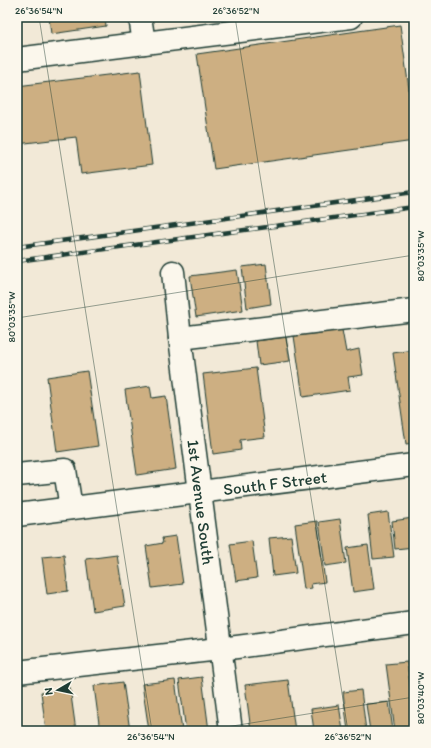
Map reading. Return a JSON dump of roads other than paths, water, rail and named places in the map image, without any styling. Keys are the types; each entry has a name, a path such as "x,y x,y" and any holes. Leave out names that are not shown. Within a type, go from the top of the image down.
{"street":[{"path":"140,17 144,43"},
{"path":"17,59 351,17"},
{"name":"1st Avenue South","path":"173,272 180,338 231,731"},
{"path":"180,338 414,310"},
{"name":"South F Street","path":"17,515 414,465"},
{"path":"17,476 65,470 71,508"},
{"path":"17,672 220,649 414,623"}],"railway":[{"path":"17,247 414,192"},
{"path":"17,261 414,207"}]}
